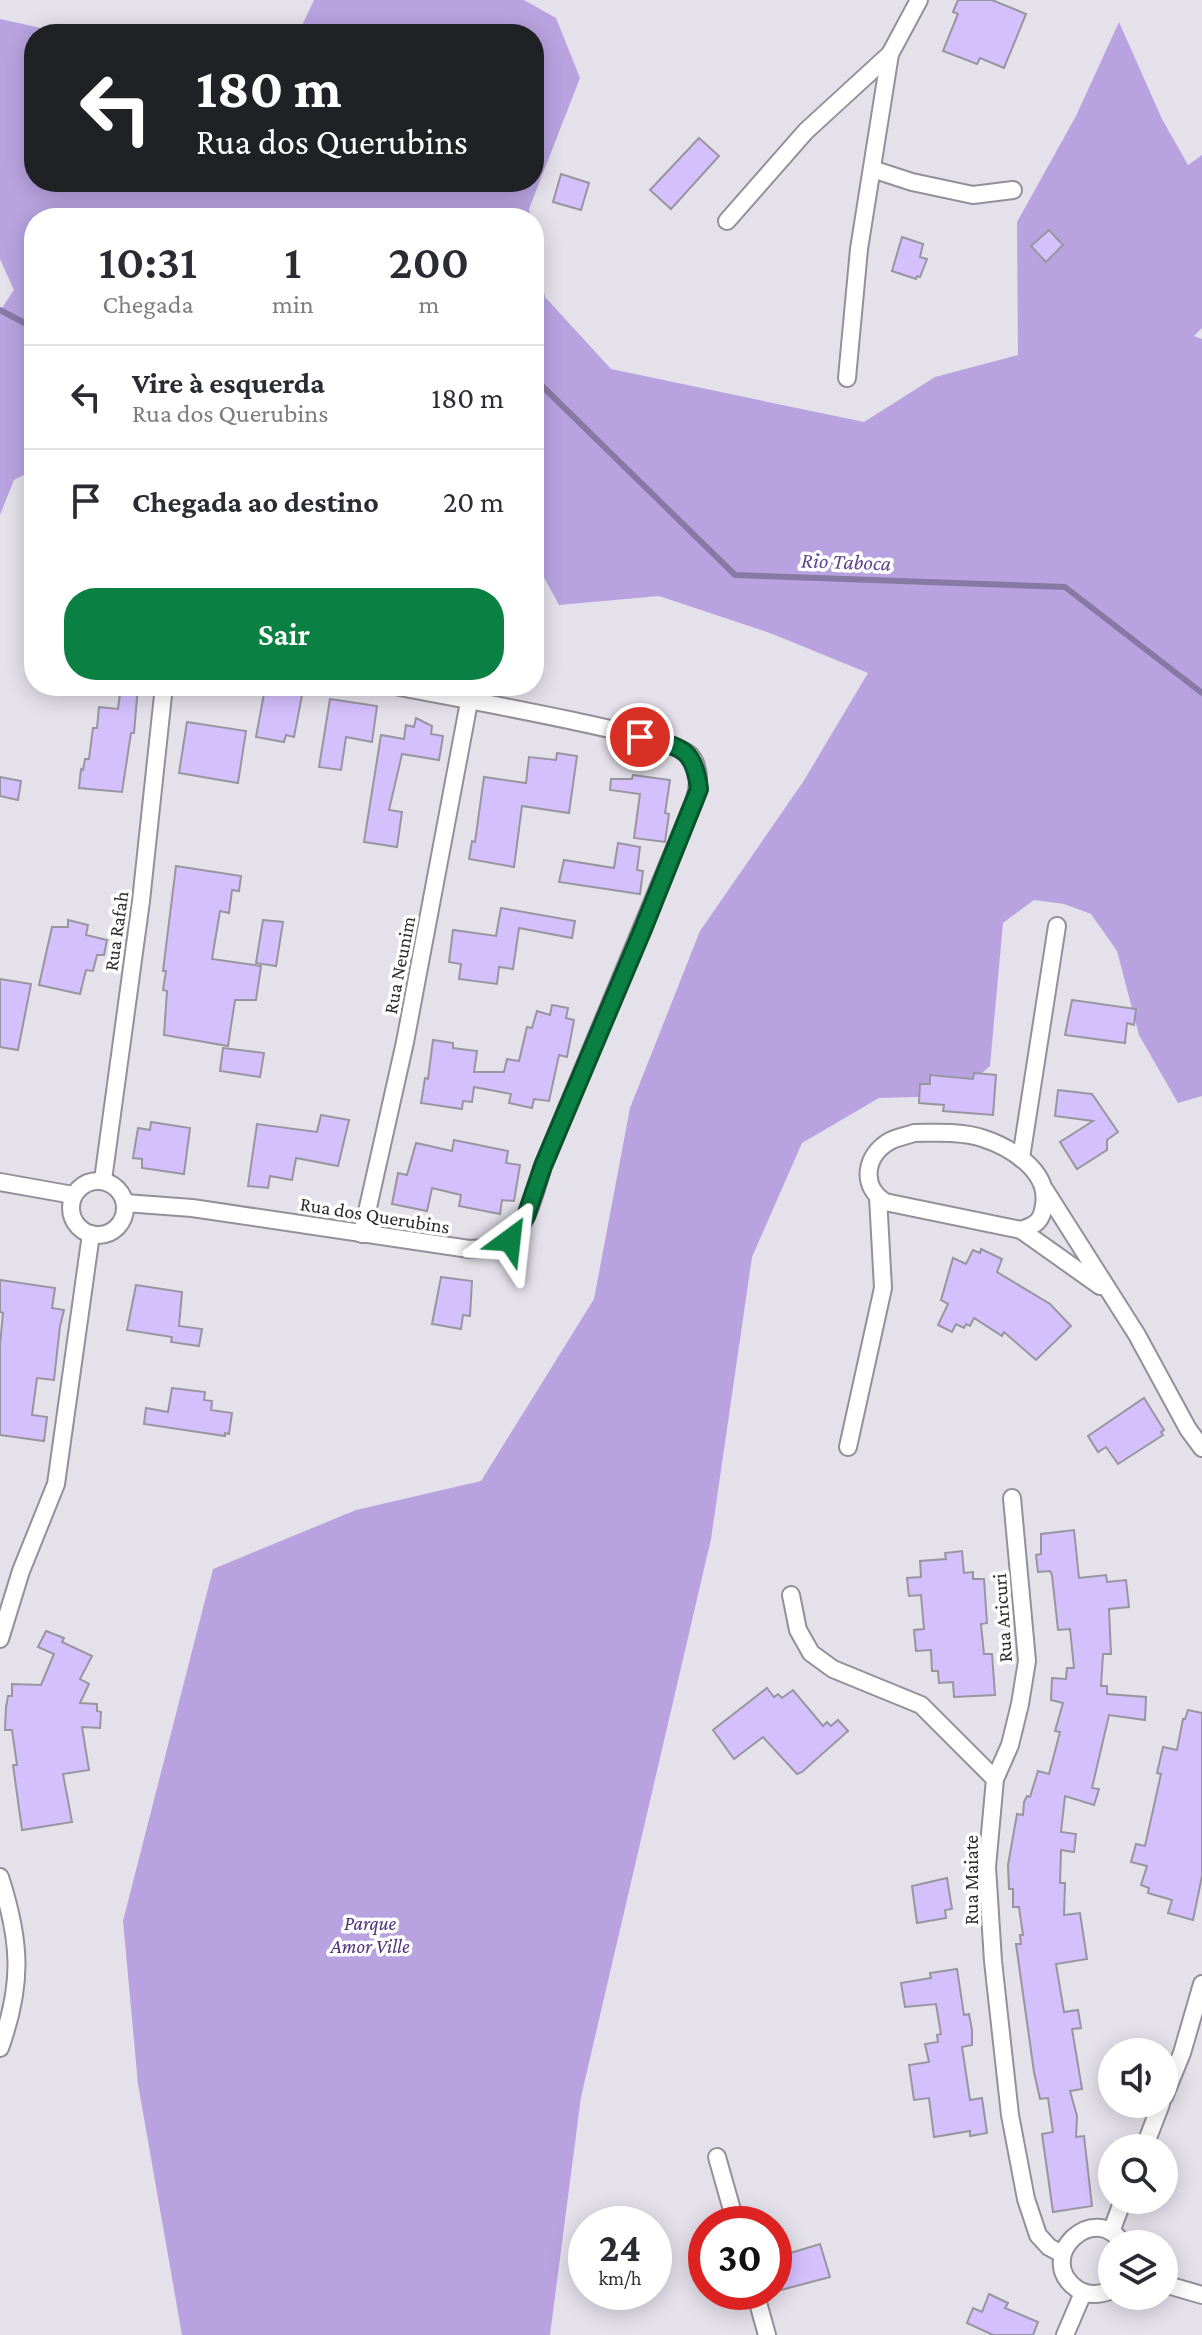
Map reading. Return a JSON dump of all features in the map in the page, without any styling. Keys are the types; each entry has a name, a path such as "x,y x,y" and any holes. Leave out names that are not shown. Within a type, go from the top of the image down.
{"street":[{"path":"727,221 806,131 890,54 919,0"},
{"path":"847,378 859,249 890,54"},
{"path":"872,169 912,182 973,195 1013,190"},
{"name":"Rua Rafah","path":"103,1180 141,901 163,696"},
{"name":"Rua dos Querubins","path":"125,1203 192,1208 469,1249 498,1246 510,1240 518,1229 526,1216 543,1166 699,789 697,769 689,755 678,748 614,731 441,696"},
{"name":"Rua Neunim","path":"362,1234 405,1042 469,702"},
{"path":"1021,1158 1057,926"},
{"path":"1108,1292 1021,1230 885,1202 869,1186 867,1176 873,1155 890,1141 914,1133 959,1133 981,1137 1021,1158 1034,1170 1137,1335 1188,1429 1202,1448"},
{"path":"103,1180 118,1188 125,1203 124,1217 117,1228 104,1234 91,1234 77,1226 70,1211 73,1195 85,1183 103,1180"},
{"path":"0,1182 73,1195"},
{"path":"1021,1230 1041,1220 1046,1197 1044,1190"},
{"path":"848,1447 883,1288 878,1197"},
{"path":"0,1639 21,1571 56,1484 91,1234"},
{"name":"Rua Aricuri","path":"995,1779 1010,1745 1027,1661 1012,1498"},
{"path":"791,1595 798,1630 811,1653 833,1669 921,1705 995,1779"},
{"name":"Rua Maiate","path":"995,1779 987,1867 993,1961 1010,2115 1026,2199 1038,2235 1049,2247 1062,2254"},
{"path":"0,1877 11,1911 19,1967 13,2013 0,2048"},
{"path":"1178,2063 1202,1984"},
{"path":"717,2157 731,2206"},
{"path":"1098,2294 1083,2293 1070,2284 1063,2270 1062,2254 1075,2234 1087,2229 1105,2230"},
{"path":"1178,2288 1202,2295"},
{"path":"1065,2335 1083,2293"},
{"path":"760,2310 767,2335"}],"green space":[{"path":"314,0 524,0 556,18 580,78 544,170 544,24 303,24"},
{"path":"0,19 24,24 24,192 536,192 529,208 24,208 24,475 14,480 0,515 0,311 14,290 0,259"},
{"name":"Parque Amor Ville","path":"1119,22 1162,119 1188,165 1202,155 1202,328 1194,336 1202,339 1202,1096 1178,1103 1139,1035 1117,951 1091,914 1064,904 1034,900 1003,923 990,1066 956,1096 879,1098 802,1143 752,1257 711,1539 581,2097 550,2335 182,2335 138,2084 123,1921 213,1569 356,1510 481,1481 594,1299 630,1108 700,931 803,782 868,673 770,633 659,596 559,605 544,577 544,291 545,297 611,369 864,422 935,377 1018,355 1017,222 1076,116"}],"building":[{"path":"958,0 992,0 1026,14 1004,68 980,58 977,64 943,51 958,14 953,12"},
{"path":"699,138 719,156 671,209 650,190"},
{"path":"561,174 589,183 581,210 553,202"},
{"path":"1049,230 1063,245 1046,262 1031,246"},
{"path":"902,237 923,244 920,257 927,259 920,277 916,279 892,271"},
{"path":"120,696 137,696 134,733 131,733 122,792 79,788 81,769 85,759 89,759 93,728 97,728 99,707 118,709"},
{"path":"264,696 302,696 294,737 286,735 284,742 256,737"},
{"path":"330,699 377,706 372,742 346,737 341,770 319,767"},
{"path":"416,718 432,726 431,734 443,736 439,760 402,754 389,810 402,812 397,847 364,842 381,735 404,739 406,725 414,727"},
{"path":"187,722 246,731 238,783 179,773"},
{"path":"557,753 577,756 569,813 522,806 514,867 469,859 472,841 475,842 484,777 526,783 529,757 556,760"},
{"path":"633,775 670,780 665,842 634,838 640,794 610,790 611,779 632,779"},
{"path":"0,777 21,781 18,800 0,796"},
{"path":"618,843 640,847 637,870 643,871 640,894 559,882 564,860 614,868"},
{"path":"176,866 241,876 239,891 232,890 229,913 220,911 212,959 261,966 256,1000 235,1000 228,1046 164,1035 167,991 163,990 166,971 163,971"},
{"path":"501,908 575,921 572,938 519,928 513,969 499,967 497,984 459,979 461,964 449,962 453,930 496,936"},
{"path":"68,920 88,925 86,935 107,940 104,955 97,955 93,971 86,970 80,994 39,985 52,927 68,927"},
{"path":"263,920 283,922 276,966 256,963"},
{"path":"0,979 31,984 18,1050 0,1047"},
{"path":"1072,1000 1136,1009 1134,1025 1127,1023 1125,1043 1065,1035"},
{"path":"552,1005 568,1008 566,1018 574,1020 567,1057 559,1055 549,1101 534,1099 532,1108 509,1103 511,1094 474,1087 472,1102 463,1101 462,1109 421,1103 433,1040 453,1043 453,1048 477,1051 474,1072 504,1072 507,1059 519,1061 527,1027 532,1028 537,1011 550,1015"},
{"path":"223,1048 264,1053 260,1077 220,1071"},
{"path":"974,1073 996,1075 993,1115 943,1111 944,1105 919,1103 920,1084 930,1084 930,1075 973,1079"},
{"path":"1058,1090 1092,1094 1118,1132 1107,1140 1107,1150 1077,1169 1060,1142 1093,1121 1055,1116"},
{"path":"321,1115 349,1120 338,1166 296,1158 292,1180 270,1176 268,1188 248,1186 257,1124 317,1132"},
{"path":"151,1122 190,1128 184,1174 142,1168 142,1159 133,1158 138,1128 150,1130"},
{"path":"454,1140 508,1151 506,1163 520,1165 514,1201 502,1200 500,1214 459,1206 461,1195 432,1188 427,1211 392,1204 398,1173 407,1175 416,1143 452,1151"},
{"path":"981,1249 1002,1259 997,1272 1050,1304 1071,1326 1036,1360 1004,1332 1002,1336 974,1318 970,1326 966,1324 964,1328 956,1324 952,1332 938,1325 948,1304 941,1300 953,1258 966,1264 973,1250 980,1253"},
{"path":"441,1277 472,1281 470,1316 463,1315 461,1329 432,1324"},
{"path":"0,1280 55,1288 52,1308 64,1310 54,1380 37,1378 32,1415 47,1417 44,1441 0,1435 3,1313 0,1312"},
{"path":"136,1285 182,1292 179,1326 202,1329 199,1346 171,1342 172,1337 127,1330"},
{"path":"172,1388 205,1392 204,1400 212,1401 211,1410 232,1413 229,1434 225,1433 225,1436 144,1424 146,1408 168,1412"},
{"path":"1144,1398 1164,1430 1161,1432 1163,1435 1118,1464 1106,1447 1098,1452 1088,1436"},
{"path":"1074,1530 1079,1578 1106,1575 1107,1582 1126,1580 1129,1607 1109,1609 1111,1654 1103,1654 1101,1686 1107,1686 1107,1694 1146,1697 1145,1720 1109,1715 1092,1788 1099,1789 1094,1805 1065,1796 1061,1832 1076,1834 1074,1852 1061,1850 1060,1883 1065,1883 1064,1915 1080,1913 1087,1959 1056,1964 1064,2012 1078,2010 1081,2028 1072,2029 1082,2089 1070,2091 1077,2116 1076,2137 1084,2136 1092,2206 1053,2212 1042,2134 1053,2132 1048,2098 1040,2099 1034,2072 1016,1944 1021,1944 1020,1935 1023,1935 1019,1907 1013,1907 1013,1889 1009,1889 1008,1865 1017,1814 1023,1815 1024,1802 1027,1796 1030,1797 1038,1771 1049,1774 1060,1732 1055,1731 1063,1703 1051,1700 1052,1678 1066,1679 1067,1668 1074,1668 1070,1629 1058,1630 1052,1575 1050,1571 1038,1572 1036,1555 1041,1554 1041,1534"},
{"path":"962,1551 964,1573 973,1572 973,1579 984,1579 987,1623 981,1624 984,1654 992,1654 995,1695 954,1697 953,1682 939,1683 938,1671 932,1671 931,1650 916,1651 914,1630 924,1629 921,1595 909,1596 907,1578 921,1577 920,1561 946,1559 945,1553"},
{"path":"46,1631 64,1638 62,1642 92,1656 80,1679 89,1684 80,1703 97,1704 97,1711 101,1712 100,1728 82,1727 89,1770 63,1774 72,1822 22,1830 13,1765 17,1765 12,1730 5,1730 6,1707 8,1696 12,1696 12,1684 41,1685 54,1654 38,1647"},
{"path":"767,1688 774,1697 778,1694 782,1698 793,1690 823,1726 827,1722 831,1726 838,1720 848,1731 797,1774 763,1737 734,1759 713,1730"},
{"path":"1188,1710 1202,1713 1202,1876 1193,1920 1168,1913 1172,1900 1148,1893 1149,1888 1141,1885 1147,1866 1131,1862 1136,1844 1145,1846 1161,1774 1157,1773 1163,1747 1177,1750 1183,1719"},
{"path":"947,1878 952,1909 945,1910 946,1918 917,1923 912,1886"},
{"path":"957,1969 964,2015 969,2014 972,2030 972,2045 962,2047 970,2100 982,2098 987,2133 970,2136 970,2131 934,2137 929,2098 914,2100 909,2065 929,2062 925,2044 938,2042 937,2035 941,2034 936,2004 905,2007 901,1983 931,1978 930,1973"},
{"path":"820,2244 830,2277 792,2287 792,2253"},
{"path":"989,2294 1008,2303 1005,2308 1038,2322 1033,2335 993,2335 967,2323 973,2308 982,2312"}],"waterway":[{"name":"Rio Taboca","path":"0,310 24,323"},
{"name":"Rio Taboca","path":"544,388 735,575 1065,587 1202,693"}],"route":[{"path":"510,1240 526,1216 543,1166 699,789 697,769 689,755 678,748 640,737"}]}
